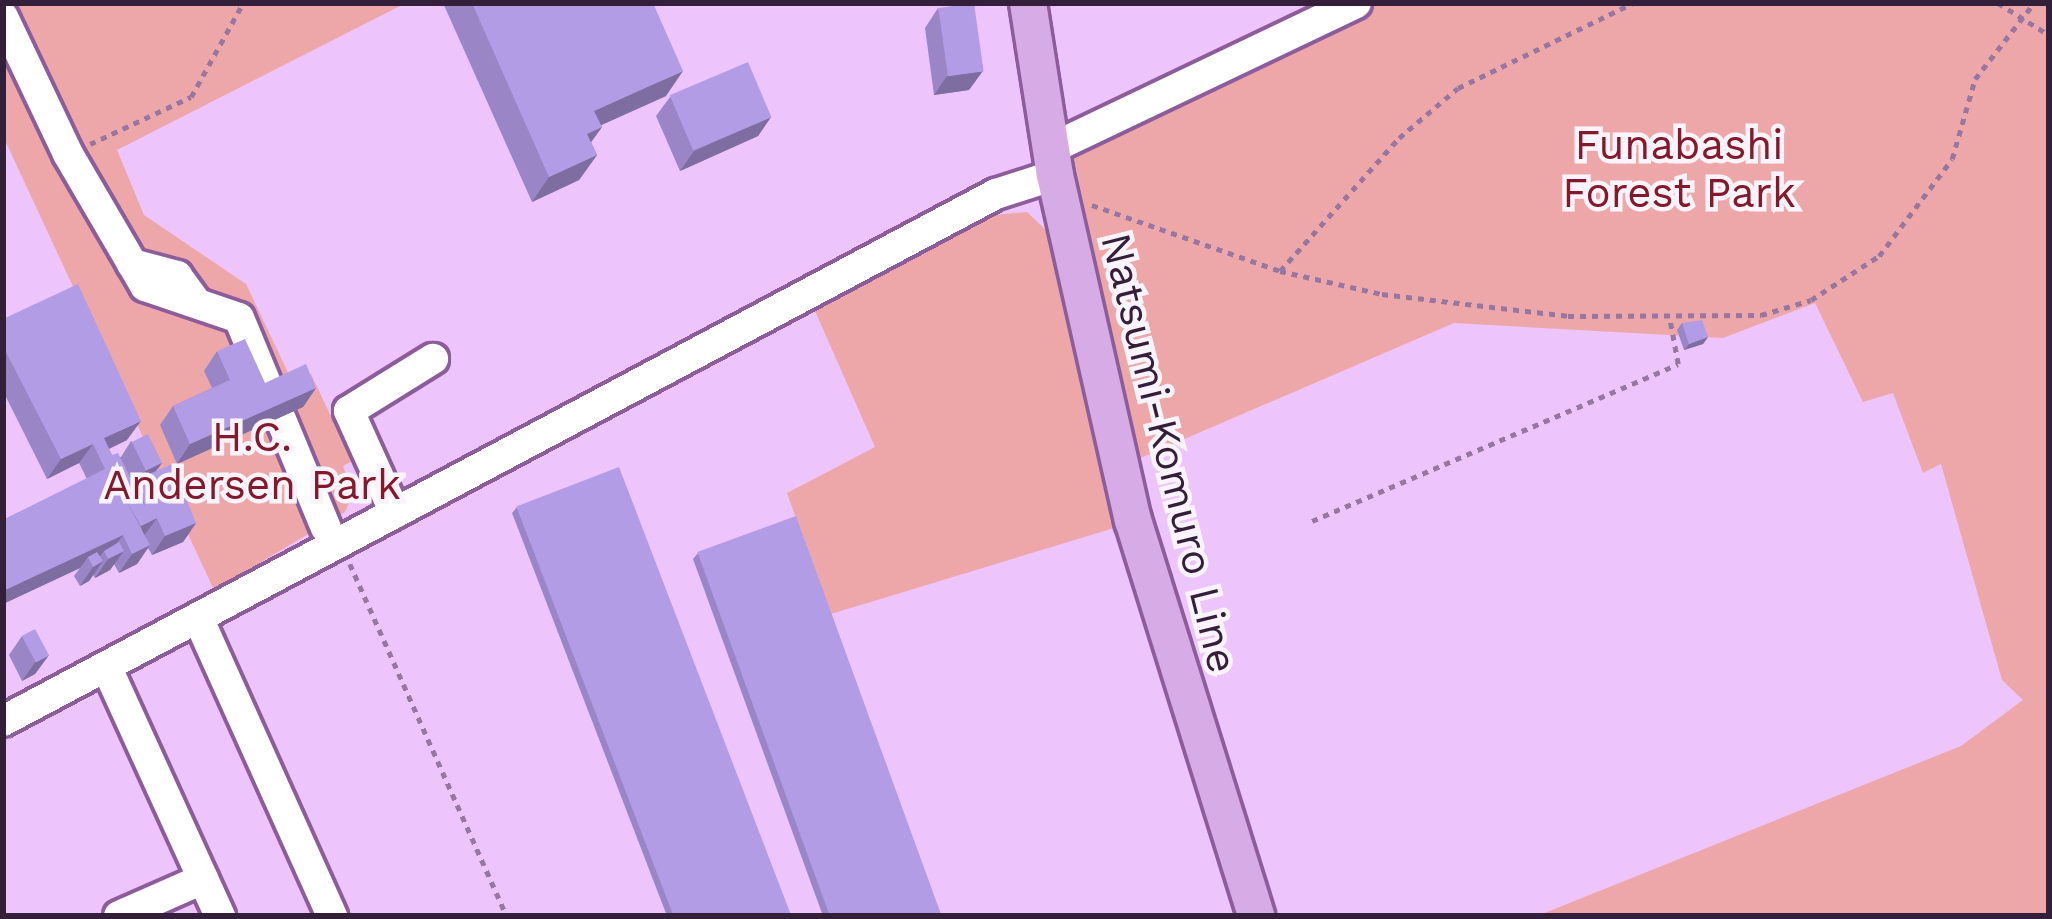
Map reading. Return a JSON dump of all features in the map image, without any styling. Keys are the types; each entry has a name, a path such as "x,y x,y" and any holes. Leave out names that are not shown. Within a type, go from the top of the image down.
{"main road":[{"name":"Natsumi-Komuro Line","path":"1028,3 1159,622 1256,916"}],"street":[{"path":"3,721 199,620 333,535 394,513 996,194 1062,175 1356,3"},
{"path":"3,17 68,154 132,264 156,295 196,302 239,318 333,535"},
{"path":"394,513 349,411 434,359"},
{"path":"199,620 332,916"},
{"path":"107,668 220,916"},
{"path":"119,916 203,879"}],"path":[{"path":"68,154 191,97 243,3"},
{"path":"1280,271 1399,138 1458,88 1633,3"},
{"path":"1998,3 2049,35"},
{"path":"1062,175 1280,271 1429,301 1718,321 1794,305 1880,256 1952,158 1975,79 2034,3"},
{"path":"1312,521 1678,364 1670,321"},
{"path":"333,535 507,916"}],"green space":[{"name":"H.C. Andersen Park","path":"3,3 406,3 117,150 144,215 246,284 292,381 311,374 352,461 343,466 353,493 345,512 214,590 3,136"},
{"name":"Funabashi Forest Park","path":"1377,3 2049,3 2049,916 1537,916 1961,746 2023,700 2002,680 1941,464 1923,473 1893,393 1863,402 1815,303 1723,338 1454,323 1138,459 1073,154"},
{"path":"1027,212 1050,234 1114,528 831,614 787,493 875,447 815,311 993,215"}],"building":[{"path":"472,3 653,3 683,71 594,111 602,127 587,134 597,155 549,177"},
{"path":"974,3 984,71 948,76 938,8"},
{"path":"748,62 771,117 693,150 670,95"},
{"path":"78,284 141,421 104,438 112,455 118,453 145,507 138,479 172,464 196,523 165,536 157,518 141,526 125,499 150,545 132,554 123,535 3,591 3,520 105,469 93,444 61,459 6,352 3,354 3,319"},
{"path":"1702,320 1708,337 1689,344 1682,323"},
{"path":"245,339 265,383 306,364 316,388 190,444 173,406 230,380 217,351"},
{"path":"148,434 162,463 146,471 132,442"},
{"path":"619,467 791,915 674,916 516,506"},
{"path":"796,516 941,915 830,916 697,552"},
{"path":"119,542 124,551 108,559 104,551"},
{"path":"97,552 103,561 93,567 88,557"},
{"path":"35,629 49,655 36,663 22,636"}]}
